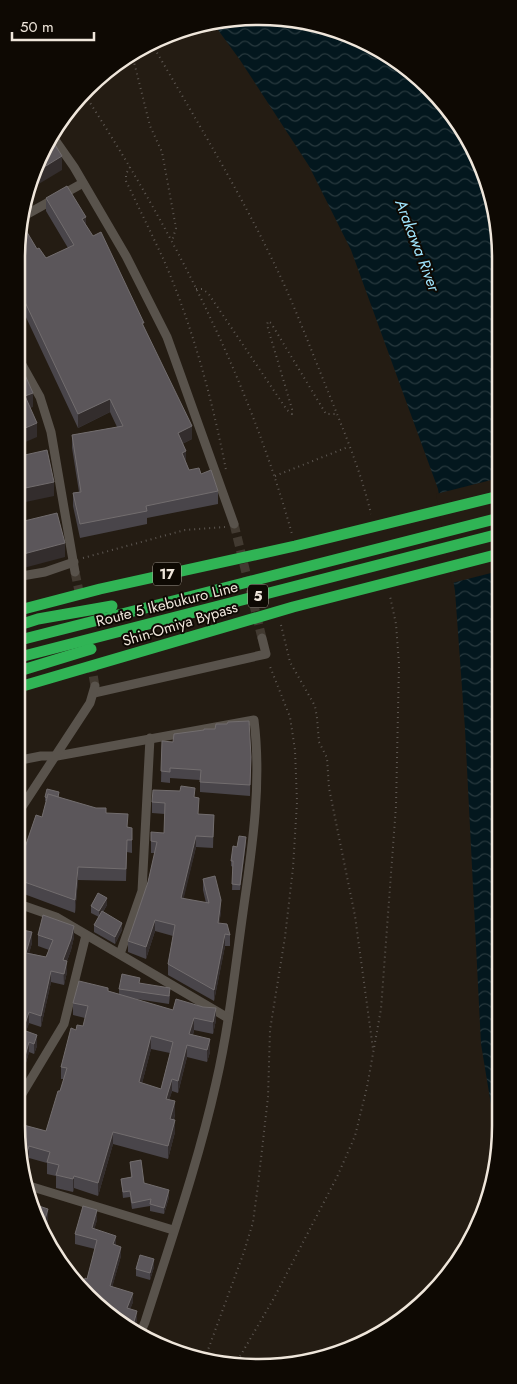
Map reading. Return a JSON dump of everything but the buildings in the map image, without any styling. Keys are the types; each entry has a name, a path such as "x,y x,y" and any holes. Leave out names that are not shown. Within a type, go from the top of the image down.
{"highway":[{"name":"17","path":"25,609 100,589 296,546 492,498"},
{"name":"Route 5 Ikebukuro Line","path":"25,639 492,520"},
{"name":"Route 5 Ikebukuro Line","path":"25,656 492,536"},
{"name":"Shin-Omiya Bypass","path":"25,685 293,607 492,556"},
{"path":"25,623 38,619 238,584"},
{"path":"25,669 243,600"}],"street":[{"path":"56,142 83,182 126,256 167,337 234,524"},
{"path":"29,213 83,182"},
{"path":"25,370 40,397 51,432 75,572"},
{"path":"25,575 45,572 74,562"},
{"path":"25,803 90,703 95,689 266,654 262,638"},
{"path":"25,759 41,756 57,756 254,720 256,742 254,835 228,1018 216,1082 198,1154 142,1328"},
{"path":"120,954 142,892 150,738"},
{"path":"25,906 56,917 228,1018"},
{"path":"25,1089 64,1024 86,935"},
{"path":"33,1187 174,1230"}],"path":[{"path":"155,49 208,140 273,260 337,414 367,497 371,515"},
{"path":"134,61 150,126 162,152 176,228 172,241"},
{"path":"88,99 130,167 172,241 196,289 240,384 275,476 296,546"},
{"path":"130,167 126,174 126,181 162,258 187,323 201,367 227,476"},
{"path":"196,289 208,292 287,410 292,414 267,325 268,320 326,414 337,414"},
{"path":"275,476 348,447"},
{"path":"74,562 166,534 234,524"},
{"path":"239,1358 274,1298 337,1177 355,1136 367,1087 381,1009 396,806 399,664 396,624 388,588"},
{"path":"281,625 290,662 314,706 319,742 327,758 330,788 356,916 373,1053"},
{"path":"207,1353 253,1222 268,1097 270,1030 293,868 297,802 293,731 284,699 266,654"}],"water":[{"name":"Arakawa River","path":"243,25 274,25 304,29 334,37 362,49 388,64 424,93 453,129 468,155 480,183 488,213 492,243 492,1111 481,1044 465,729 455,591 438,489 351,250 309,166 240,60 217,28"}],"pier":[{"path":"492,480 492,573 452,583 436,494"}],"tunnel":[{"path":"234,524 262,638"},
{"path":"75,572 80,596"},
{"path":"91,663 95,686"}],"traffic: fast":[{"path":"25,609 100,589 295,546 492,498"},
{"path":"25,639 492,520"},
{"path":"25,656 492,536"},
{"path":"25,685 293,607 492,556"},
{"path":"25,623 38,619 112,606"},
{"path":"25,669 91,649"}]}
